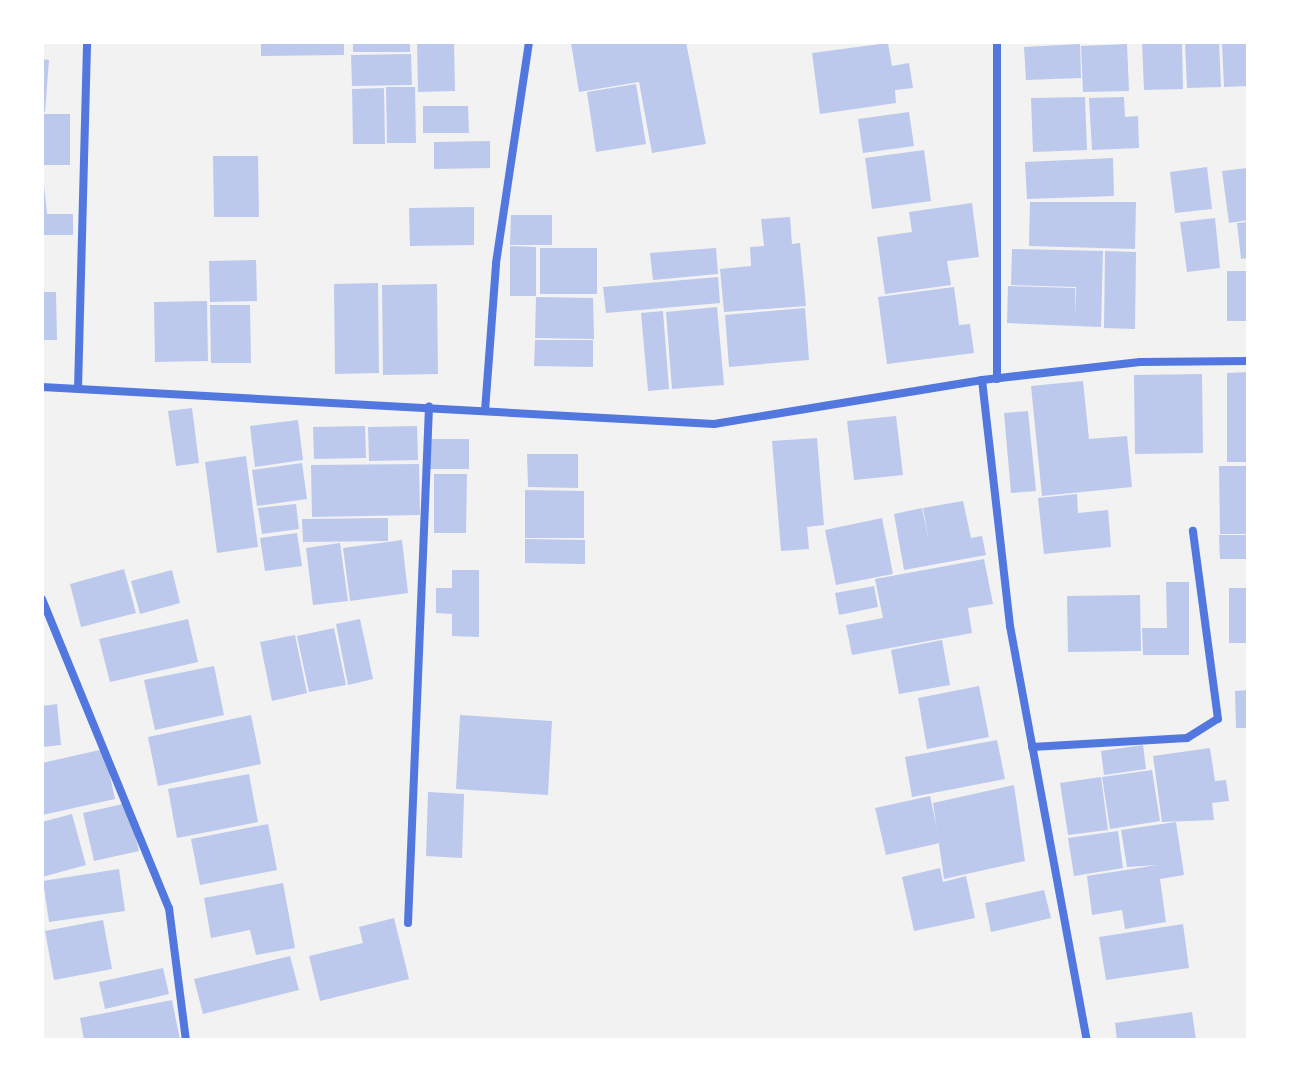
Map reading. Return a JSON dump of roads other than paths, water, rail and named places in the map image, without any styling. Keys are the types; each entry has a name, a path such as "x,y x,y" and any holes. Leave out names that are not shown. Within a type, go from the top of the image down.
{"street":[{"path":"78,389 87,42"},
{"path":"485,411 496,263 529,42"},
{"path":"997,42 997,379"},
{"path":"42,387 714,424 982,380 1140,362 1248,361"},
{"path":"982,380 1032,747 1087,1040"},
{"path":"408,923 429,406"},
{"path":"1032,747 1187,738 1218,719 1193,531"},
{"path":"42,599 169,908 186,1040"}]}
